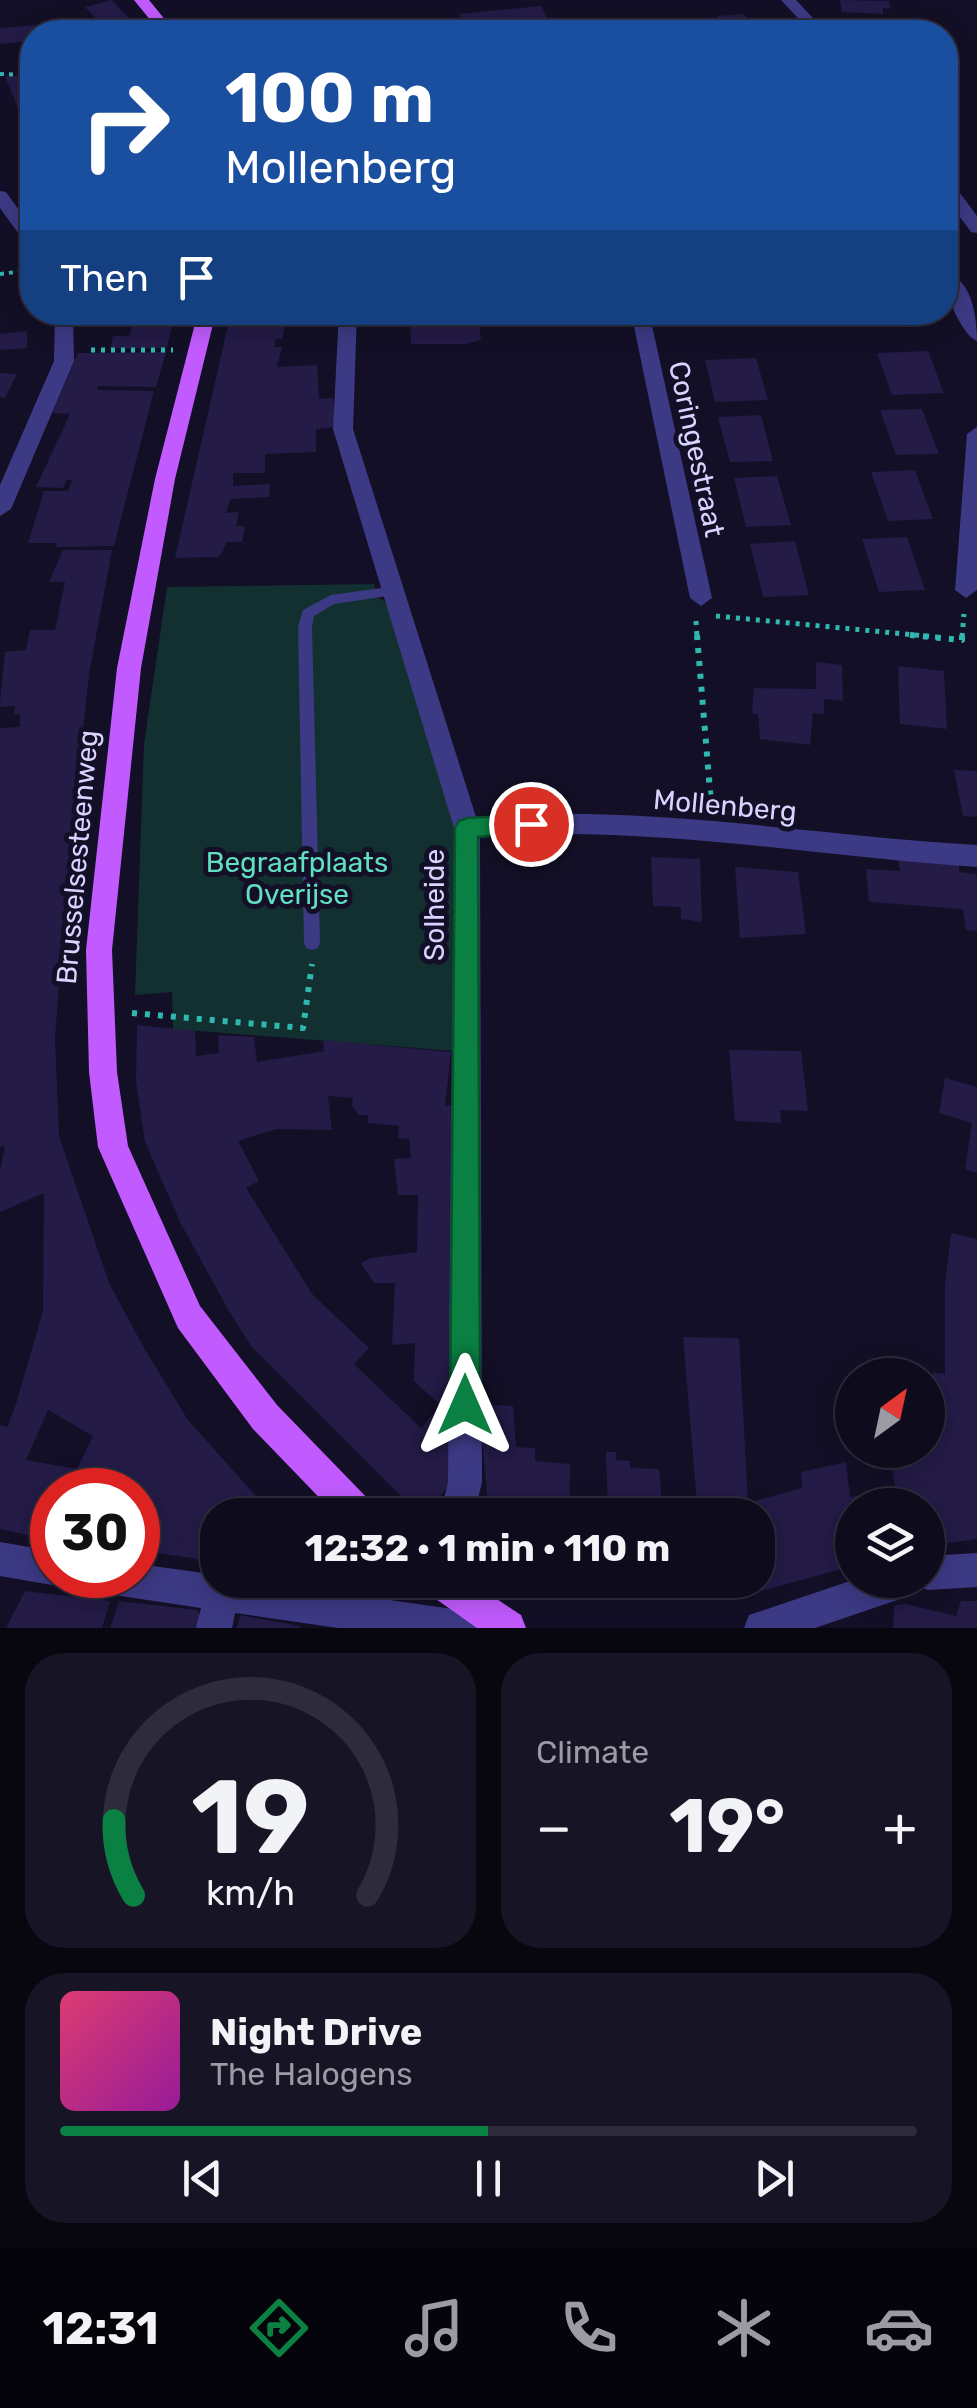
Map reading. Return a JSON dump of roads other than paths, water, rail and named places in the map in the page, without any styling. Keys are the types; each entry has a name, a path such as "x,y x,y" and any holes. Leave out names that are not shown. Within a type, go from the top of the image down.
{"main road":[{"path":"140,0 158,20"},
{"name":"Brusselsesteenweg","path":"205,325 166,479 128,668 99,950 102,1072 113,1146 189,1317 265,1417 344,1498"},
{"path":"464,1598 508,1628"}],"street":[{"path":"788,0 807,20"},
{"path":"0,196 20,224"},
{"path":"958,202 977,228"},
{"path":"958,288 977,335"},
{"path":"0,509 67,350 65,325"},
{"name":"Solheide","path":"347,325 343,429 467,828 465,1482 461,1498"},
{"name":"Coringestraat","path":"643,325 698,606"},
{"path":"966,590 977,434"},
{"name":"Mollenberg","path":"467,828 500,824 624,826 977,856"},
{"path":"2,1565 30,1567"},
{"path":"945,1572 977,1570"},
{"path":"160,1595 218,1612 460,1628"},
{"path":"762,1628 852,1598"}],"lane":[{"path":"312,943 308,613 331,600 396,591"}],"park label":[{"name":"Begraafplaats Overijse","path":"297,878"}]}
